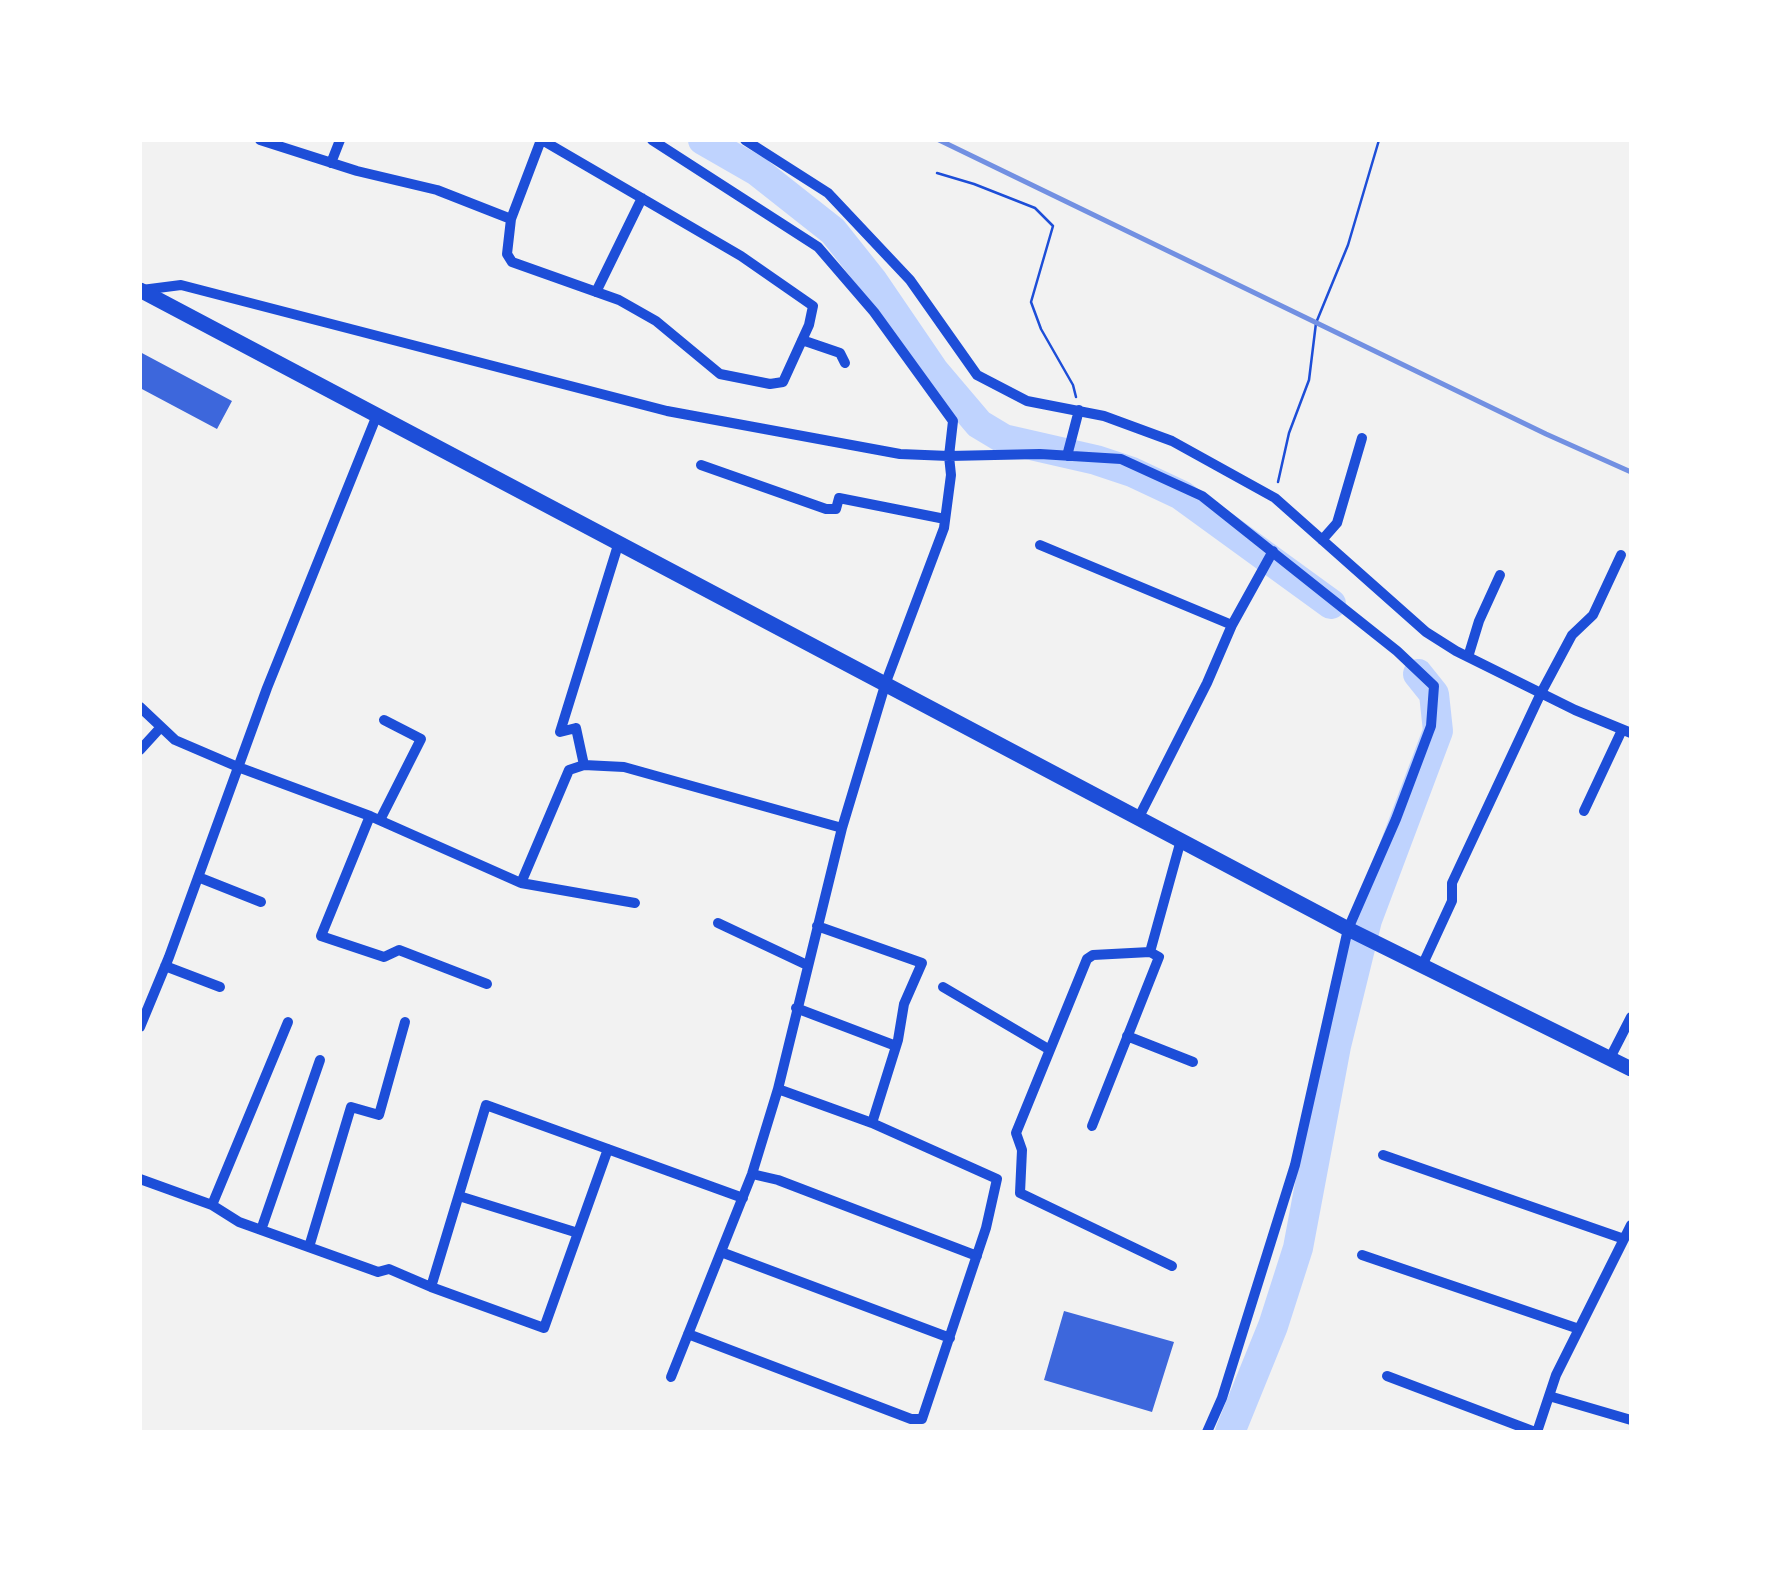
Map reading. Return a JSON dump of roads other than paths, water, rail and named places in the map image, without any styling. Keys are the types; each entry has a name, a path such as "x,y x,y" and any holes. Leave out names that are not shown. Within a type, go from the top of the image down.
{"main road":[{"path":"141,290 1348,930 1631,1069"}],"street":[{"path":"260,140 437,190 511,219"},
{"path":"331,163 340,140"},
{"path":"542,140 642,198 741,256 813,306 783,382 770,384 720,374 656,320 620,300 512,262 507,254 511,219 542,140"},
{"path":"652,140 818,247 874,312 953,421 946,519 886,682 842,828 778,1089 752,1174 671,1377"},
{"path":"746,140 828,193 910,280 977,375 1027,401 1104,416 1172,441 1275,498 1426,632 1468,658 1627,731 1584,811"},
{"path":"596,292 642,198"},
{"path":"141,290 181,285 667,411 900,454 1121,459 1202,496 1397,651 1434,686 1431,726 1348,930 1295,1166 1208,1432"},
{"path":"802,340 840,353 845,364"},
{"path":"1067,456 1079,410"},
{"path":"140,1027 377,415"},
{"path":"1322,540 1337,523 1362,438"},
{"path":"701,465 826,509 836,509 839,498 946,519"},
{"path":"584,765 576,728 560,732 619,542"},
{"path":"1040,545 1232,625"},
{"path":"1139,817 1232,625 1273,551"},
{"path":"1422,966 1452,900 1452,884 1541,693 1572,635 1593,616 1621,554"},
{"path":"1468,658 1479,621 1500,575"},
{"path":"140,707 175,740 375,818 522,882 635,902"},
{"path":"384,720 421,739 375,818 321,936 384,957 399,950 488,984"},
{"path":"140,750 161,727"},
{"path":"522,882 569,770 584,765 624,767 842,828"},
{"path":"1150,952 1182,840"},
{"path":"198,876 260,902"},
{"path":"718,922 807,965"},
{"path":"817,926 922,963 904,1004 896,1046 872,1123"},
{"path":"1092,1126 1159,957 1150,952 1092,955 1087,959 1016,1133 1022,1150 1020,1193 1172,1266"},
{"path":"165,966 220,987"},
{"path":"942,987 1050,1050"},
{"path":"796,1008 896,1046"},
{"path":"1610,1058 1631,1018"},
{"path":"212,1204 288,1022"},
{"path":"309,1247 350,1107 379,1115 406,1022"},
{"path":"1127,1036 1193,1062"},
{"path":"261,1230 320,1060"},
{"path":"688,1334 911,1420 922,1419 977,1256 997,1179 872,1123 778,1089"},
{"path":"432,1287 486,1105 743,1198"},
{"path":"140,1179 212,1204 239,1222 378,1272 389,1269 544,1328 608,1149"},
{"path":"1384,1154 1624,1239"},
{"path":"752,1174 778,1180 977,1256"},
{"path":"458,1196 578,1233"},
{"path":"1387,1376 1536,1432 1578,1329 1631,1225"},
{"path":"721,1252 950,1338"},
{"path":"1362,1255 1578,1329"},
{"path":"1549,1396 1631,1420"}],"waterway":[{"path":"703,140 757,171 833,231 934,371 979,424 1004,439 1096,460 1181,495 1331,604"},
{"path":"1230,1432 1273,1326 1298,1248 1336,1046 1367,920 1438,731 1434,694 1418,674"}],"railway":[{"path":"939,140 1631,472"}]}
